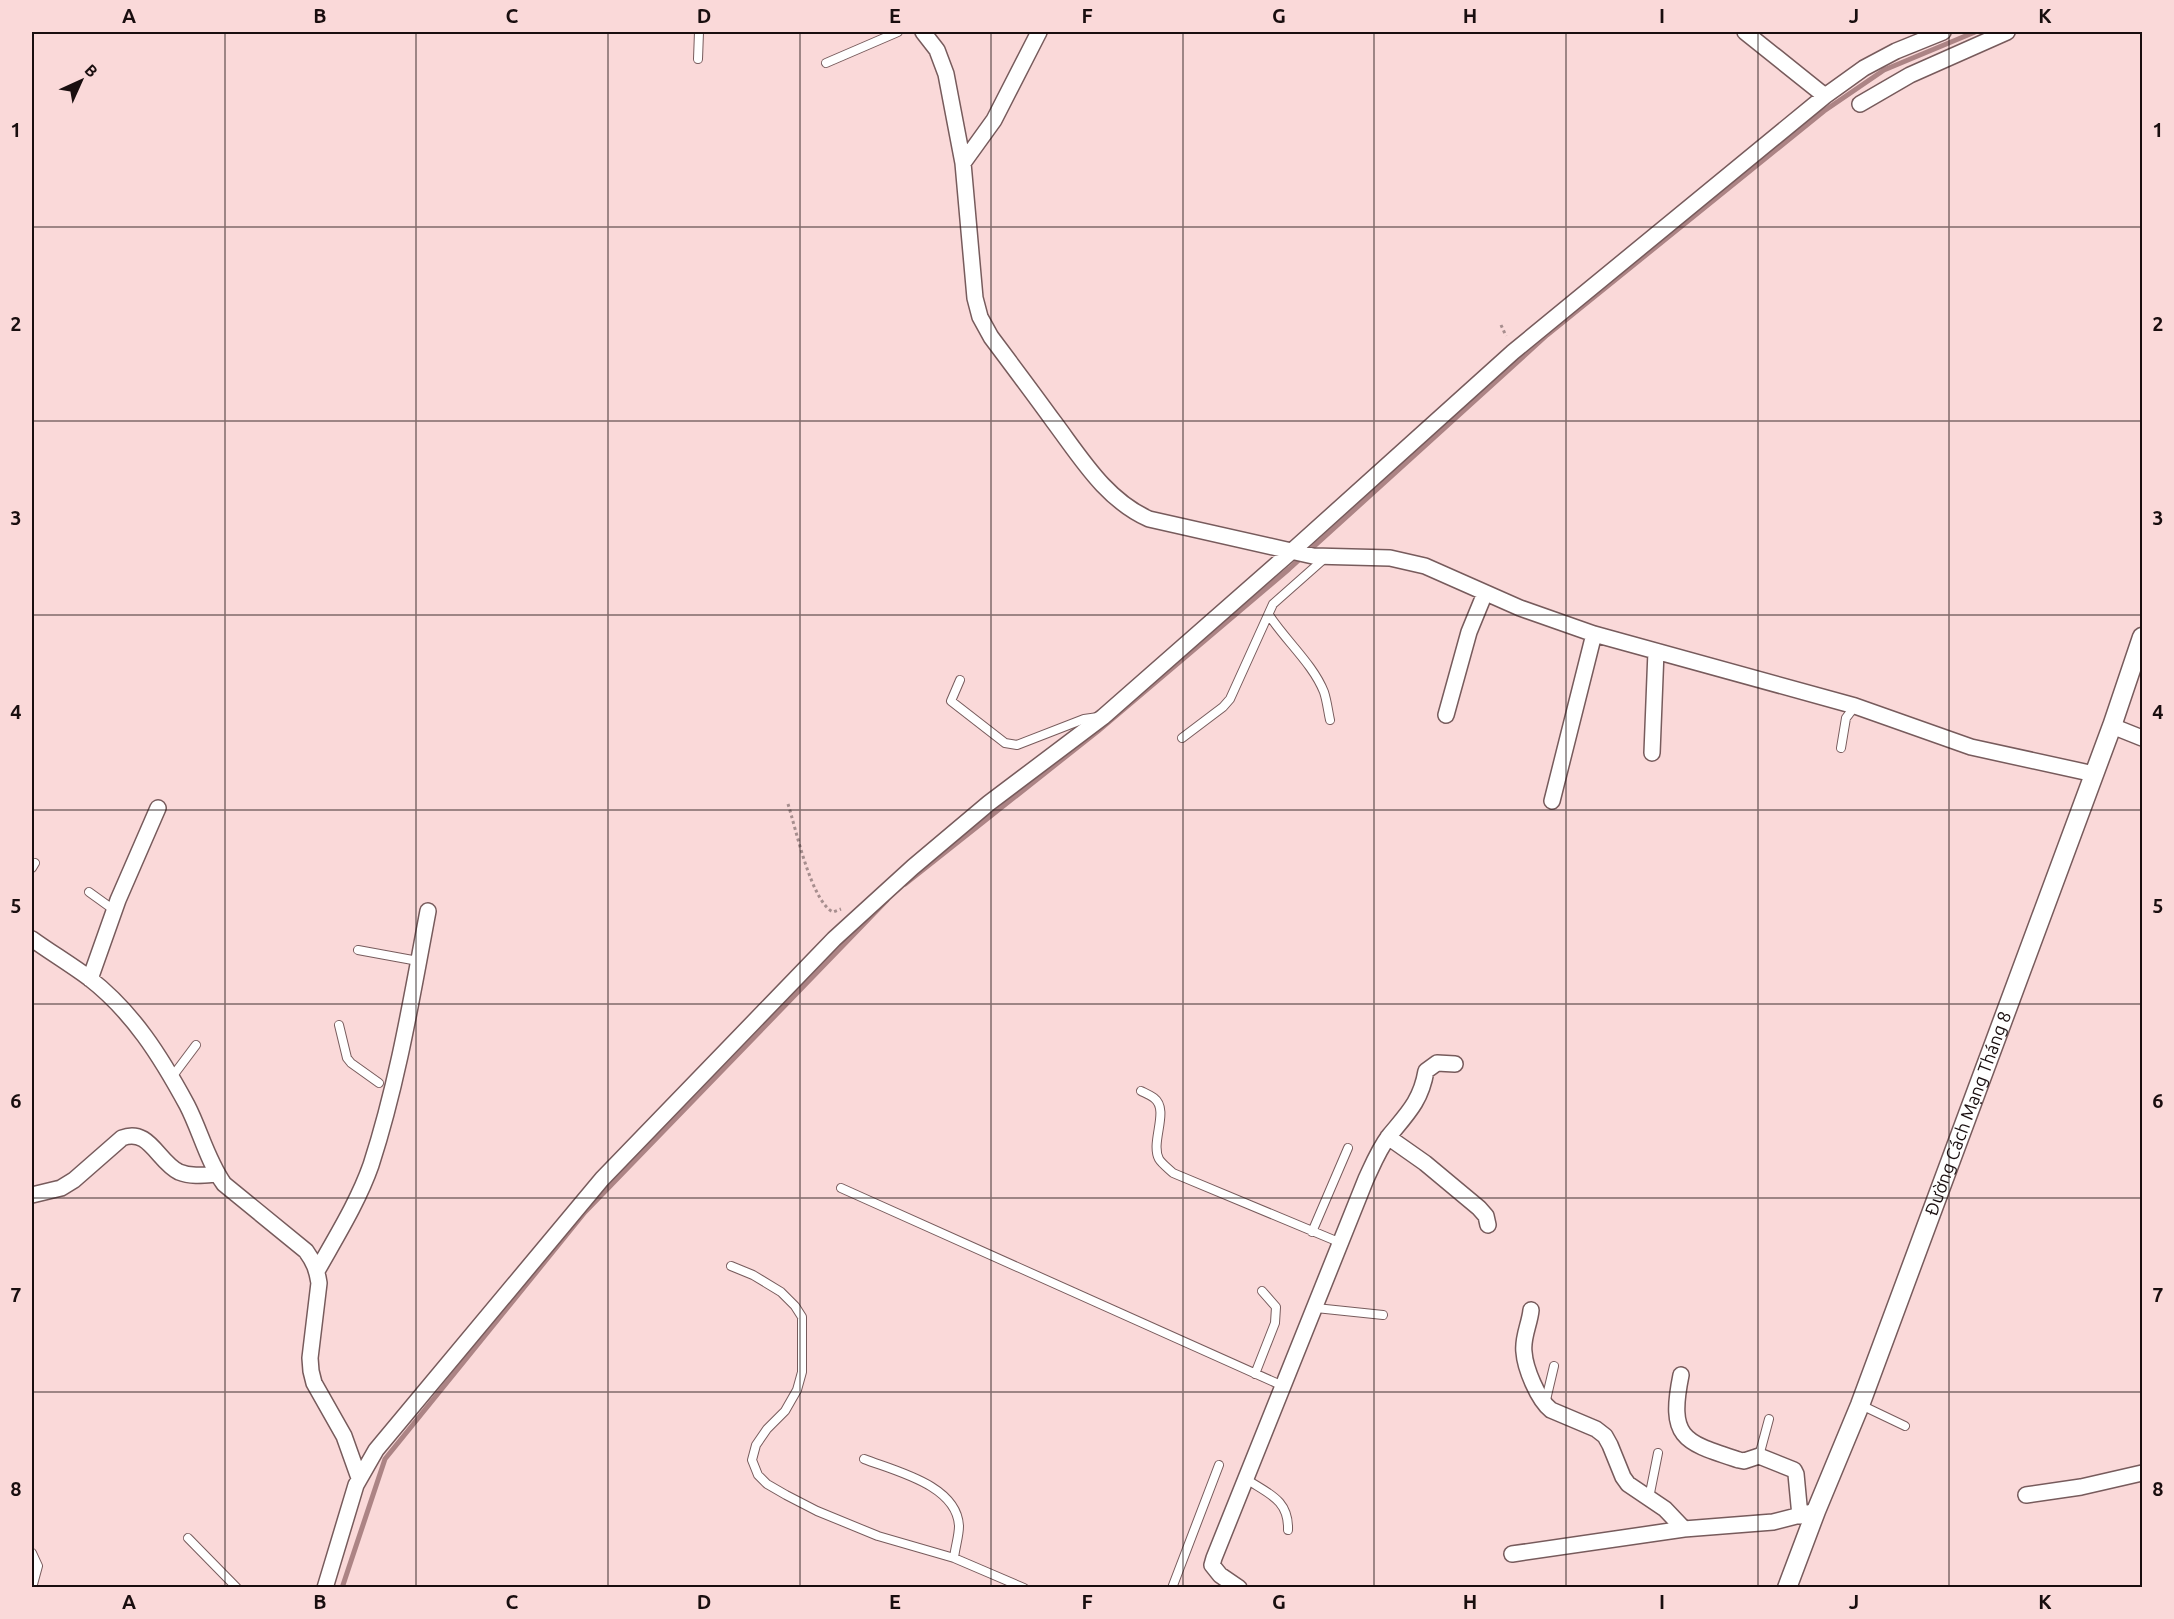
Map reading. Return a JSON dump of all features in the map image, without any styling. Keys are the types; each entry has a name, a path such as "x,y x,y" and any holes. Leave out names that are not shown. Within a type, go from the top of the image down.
{"street":[{"path":"922,32 937,50 946,74 963,163 975,298 980,317 991,337 1079,456 1118,501 1133,512 1149,519 1294,552 1320,556 1390,558 1408,561 1425,566 1520,608 1594,634 1855,706 1971,747 2094,774"},
{"path":"963,163 994,120 1039,32"},
{"path":"1745,32 1825,96"},
{"path":"325,1587 359,1478 376,1450 602,1179 834,939 913,867 989,803 1104,717 1294,552 1513,352 1825,96 1864,68 1896,51 1943,32"},
{"path":"1860,104 1910,75 2007,32"},
{"path":"1446,715 1469,632 1485,592"},
{"path":"1552,801 1594,634"},
{"name":"Đường Cách Mạng Tháng 8","path":"1787,1587 1808,1514 1860,1405 2112,726 2142,637"},
{"path":"1652,753 1656,651"},
{"path":"2112,726 2142,738"},
{"path":"90,979 114,910 158,808"},
{"path":"318,1271 370,1166 385,1088 418,961 428,910"},
{"path":"32,939 90,979 122,1008 146,1036 172,1077 218,1174 232,1191 306,1251 314,1261 319,1283 310,1358 311,1371 314,1383 344,1436 359,1478"},
{"path":"1239,1587 1220,1575 1212,1565 1373,1163 1388,1137 1414,1105 1422,1090 1426,1071 1437,1063 1455,1064"},
{"path":"32,1195 61,1188 74,1180 122,1138 131,1134 141,1137 176,1171 186,1174 218,1174"},
{"path":"1388,1137 1425,1163 1479,1208 1486,1216 1488,1225"},
{"path":"1531,1310 1524,1352 1530,1375 1544,1405 1596,1429 1605,1436 1623,1477 1636,1490 1665,1509 1684,1529"},
{"path":"1512,1554 1684,1529 1773,1522 1808,1514 1794,1470 1759,1456 1744,1461 1739,1460 1692,1443 1683,1435 1676,1412 1676,1398 1681,1375"},
{"path":"2026,1495 2081,1487 2142,1473"}],"lane":[{"path":"698,59 699,32"},
{"path":"826,63 898,32"},
{"path":"1182,738 1230,699 1279,597 1320,556"},
{"path":"1269,615 1276,627 1300,654 1324,692 1330,720"},
{"path":"960,680 951,701 1005,743 1011,745 1017,745 1083,719 1104,717"},
{"path":"1841,748 1846,718 1855,706"},
{"path":"89,892 114,910"},
{"path":"358,950 418,961"},
{"path":"339,1025 346,1058 385,1088"},
{"path":"172,1077 196,1045"},
{"path":"1141,1091 1154,1098 1159,1104 1160,1119 1156,1141 1159,1159 1173,1173 1342,1243"},
{"path":"1312,1232 1348,1148"},
{"path":"841,1188 1283,1387"},
{"path":"731,1266 753,1275 781,1292 802,1317 802,1372 797,1390 785,1411 767,1429 756,1445 752,1460 758,1475 767,1484 817,1512 878,1536 954,1558 1024,1587"},
{"path":"1255,1374 1275,1323 1276,1307 1262,1291"},
{"path":"1316,1308 1383,1315"},
{"path":"1544,1405 1554,1366"},
{"path":"1860,1405 1905,1426"},
{"path":"1759,1456 1769,1419"},
{"path":"1649,1498 1658,1453"},
{"path":"864,1459 926,1483 948,1499 959,1525 954,1558"},
{"path":"1172,1587 1219,1465"},
{"path":"1246,1479 1286,1508 1289,1518 1288,1530"},
{"path":"188,1538 237,1587"},
{"path":"32,1553 38,1566 32,1587"}],"path":[{"path":"788,804 815,892 826,908 833,912 859,901 877,900"}],"waterway":[{"path":"905,884 1098,731 1289,569 1547,335 1824,111 1884,70 1975,32"},
{"path":"342,1588 385,1459 585,1212 887,900"}]}
